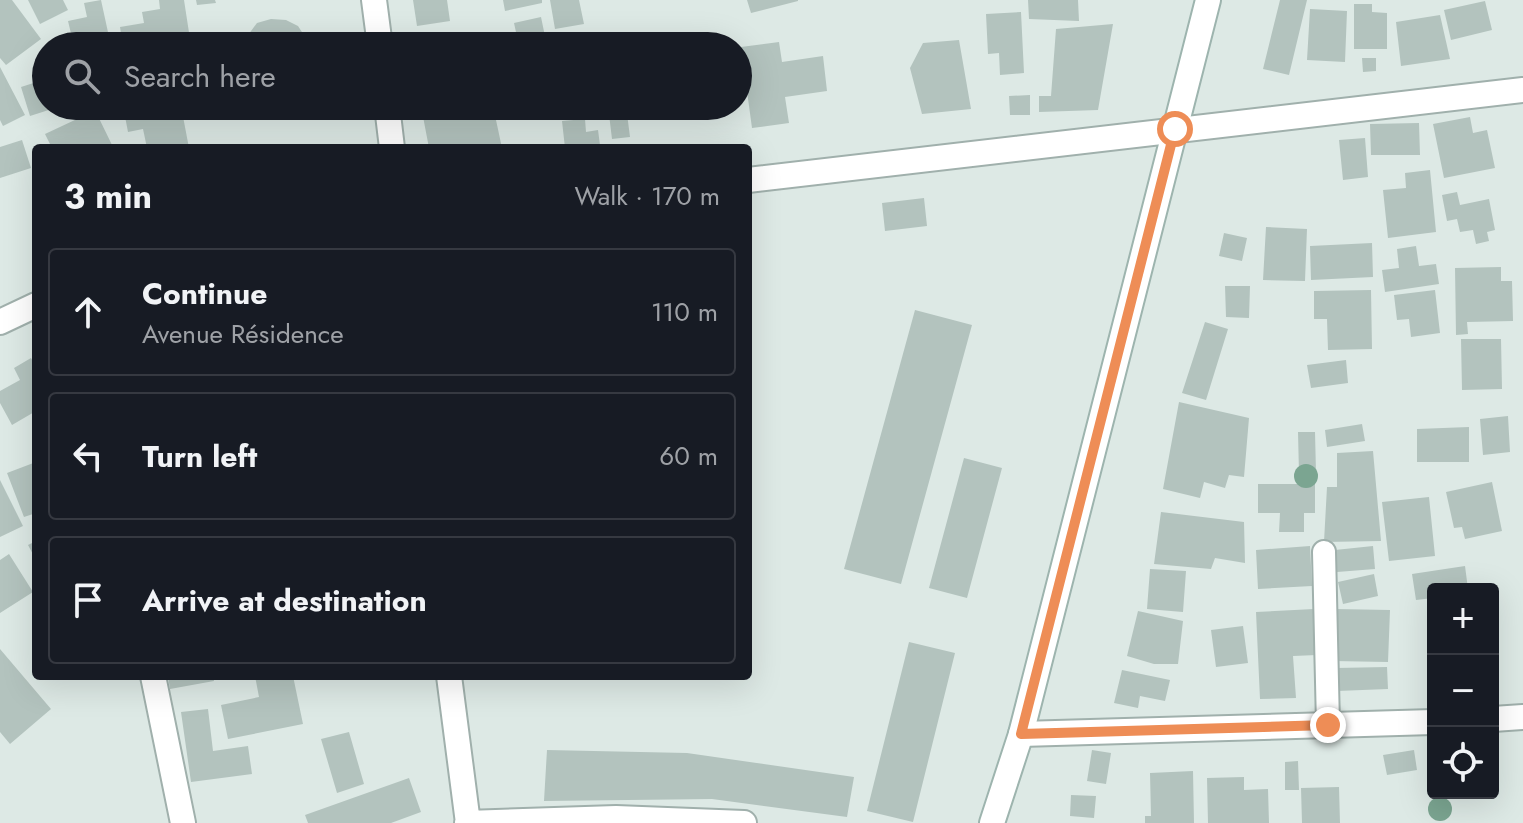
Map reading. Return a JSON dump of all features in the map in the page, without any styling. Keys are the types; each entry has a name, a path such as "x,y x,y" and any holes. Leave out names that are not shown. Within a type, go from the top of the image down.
{"street":[{"path":"374,0 378,32"},
{"path":"992,823 1021,734 1208,0"},
{"path":"752,180 1523,90"},
{"path":"389,120 392,144"},
{"path":"0,322 32,307"},
{"path":"154,680 183,823"},
{"path":"450,680 468,823 616,818 744,823"},
{"path":"1499,719 1523,717"},
{"path":"1021,734 1427,722"}],"lane":[{"path":"1324,552 1328,725"}],"building":[{"path":"0,0 12,0 36,32 32,32 32,46 6,65 0,58"},
{"path":"28,0 63,0 68,10 40,24"},
{"path":"101,0 108,32 71,32 68,21 87,17 84,3"},
{"path":"159,0 184,0 189,32 121,32 120,27 144,23 142,12 160,9"},
{"path":"196,0 215,0 216,3 197,5"},
{"path":"413,0 447,0 450,21 417,26"},
{"path":"503,0 542,0 542,3 505,11"},
{"path":"550,0 579,0 584,24 555,29"},
{"path":"747,0 798,0 798,1 751,13"},
{"path":"1028,0 1078,0 1079,21 1029,19"},
{"path":"1280,0 1307,0 1289,75 1263,69"},
{"path":"1485,1 1492,30 1451,40 1444,10"},
{"path":"1354,4 1372,4 1372,12 1387,13 1387,49 1354,49"},
{"path":"1310,9 1347,11 1345,62 1307,60"},
{"path":"1021,12 1024,73 1000,75 999,53 988,54 986,14"},
{"path":"1440,15 1450,59 1401,66 1396,22"},
{"path":"541,17 544,32 516,32 514,23"},
{"path":"271,19 286,20 298,26 302,32 250,32 257,23"},
{"path":"1113,24 1098,110 1039,112 1039,96 1051,96 1056,29"},
{"path":"959,40 971,109 922,114 910,68 923,43"},
{"path":"779,42 782,62 823,56 827,91 785,97 789,123 752,128 752,46"},
{"path":"1362,58 1376,58 1376,71 1363,72"},
{"path":"0,67 25,115 3,126 0,120"},
{"path":"32,83 32,115 30,116 21,87"},
{"path":"1030,95 1030,115 1010,115 1009,96"},
{"path":"1470,117 1473,133 1487,130 1495,168 1444,178 1433,124"},
{"path":"75,120 100,120 112,144 50,144 45,134"},
{"path":"126,120 184,120 188,144 146,144 143,129 128,132"},
{"path":"424,120 496,120 501,144 428,144"},
{"path":"585,120 586,132 598,130 600,144 565,144 562,121"},
{"path":"610,120 628,120 630,137 612,139"},
{"path":"1419,123 1420,155 1371,155 1370,124"},
{"path":"1365,138 1368,177 1343,180 1339,140"},
{"path":"22,140 31,168 0,178 0,147"},
{"path":"1430,170 1436,232 1388,238 1383,190 1406,188 1405,173"},
{"path":"1457,192 1460,205 1489,199 1495,230 1487,232 1489,241 1476,244 1473,230 1460,232 1457,219 1447,221 1442,195"},
{"path":"924,198 927,226 885,231 882,203"},
{"path":"1266,227 1307,229 1305,281 1263,280"},
{"path":"1224,233 1247,238 1242,261 1219,256"},
{"path":"1372,243 1373,277 1311,280 1310,246"},
{"path":"1416,246 1419,266 1436,264 1439,284 1385,292 1382,270 1399,268 1397,249"},
{"path":"1501,267 1501,281 1512,281 1513,321 1467,322 1468,334 1456,335 1455,268"},
{"path":"1225,286 1250,286 1249,318 1226,317"},
{"path":"1371,290 1372,349 1328,350 1327,319 1314,319 1314,291"},
{"path":"1435,290 1440,333 1411,337 1409,319 1397,320 1394,295"},
{"path":"915,310 972,325 901,584 844,569"},
{"path":"1205,322 1228,329 1206,400 1182,393"},
{"path":"1461,339 1501,339 1502,389 1462,390"},
{"path":"32,360 32,413 12,425 0,403 0,391 20,380 14,368"},
{"path":"1346,360 1348,383 1311,388 1307,365"},
{"path":"1179,402 1249,418 1244,477 1229,475 1225,488 1204,482 1200,498 1163,489"},
{"path":"1508,416 1510,452 1483,455 1480,419"},
{"path":"1362,424 1365,441 1327,447 1325,430"},
{"path":"1469,427 1469,462 1417,462 1417,429"},
{"path":"1298,432 1315,432 1316,473 1299,474"},
{"path":"1373,451 1381,541 1324,542 1327,487 1337,487 1337,453"},
{"path":"964,458 1002,468 967,598 929,588"},
{"path":"32,464 32,514 24,517 7,473"},
{"path":"0,480 23,526 0,537"},
{"path":"1492,482 1502,531 1465,539 1462,527 1454,528 1446,492"},
{"path":"1258,484 1315,484 1315,513 1304,513 1304,532 1279,532 1280,513 1258,513"},
{"path":"1429,497 1435,556 1389,561 1382,502"},
{"path":"1161,512 1244,522 1245,563 1215,558 1211,569 1154,564"},
{"path":"1310,546 1312,586 1258,589 1256,550"},
{"path":"1373,546 1375,569 1337,572 1335,550"},
{"path":"9,554 32,593 0,613 0,560"},
{"path":"1465,566 1467,583 1427,583 1427,599 1416,600 1412,574"},
{"path":"1150,569 1186,571 1183,612 1147,609"},
{"path":"1374,574 1378,596 1343,604 1338,582"},
{"path":"1314,609 1317,655 1293,656 1296,698 1260,699 1256,612"},
{"path":"1335,609 1390,610 1388,662 1333,661"},
{"path":"1138,611 1183,621 1178,664 1154,664 1127,656"},
{"path":"1243,626 1248,663 1216,667 1211,630"},
{"path":"909,642 955,653 913,822 867,811"},
{"path":"0,649 51,709 10,744 0,732"},
{"path":"1387,667 1388,689 1337,691 1336,668"},
{"path":"1122,670 1170,680 1165,701 1140,696 1138,708 1114,703"},
{"path":"169,680 214,681 170,689"},
{"path":"256,680 294,680 303,724 228,739 221,705 259,697"},
{"path":"208,709 213,751 248,746 252,774 191,782 181,712"},
{"path":"349,732 364,784 337,793 321,739"},
{"path":"547,750 687,753 854,777 847,817 712,799 544,801"},
{"path":"1092,750 1111,753 1106,784 1087,781"},
{"path":"1414,750 1417,770 1387,775 1383,755"},
{"path":"1298,761 1299,790 1285,790 1285,762"},
{"path":"1193,771 1194,823 1145,823 1145,816 1151,816 1150,773"},
{"path":"1244,777 1244,790 1268,789 1269,823 1208,823 1207,778"},
{"path":"409,778 421,812 391,823 308,823 305,815"},
{"path":"1339,787 1340,823 1302,823 1301,788"},
{"path":"1071,795 1096,796 1094,818 1070,816"}],"route":[{"path":"1175,129 1021,734 1328,725"}]}
